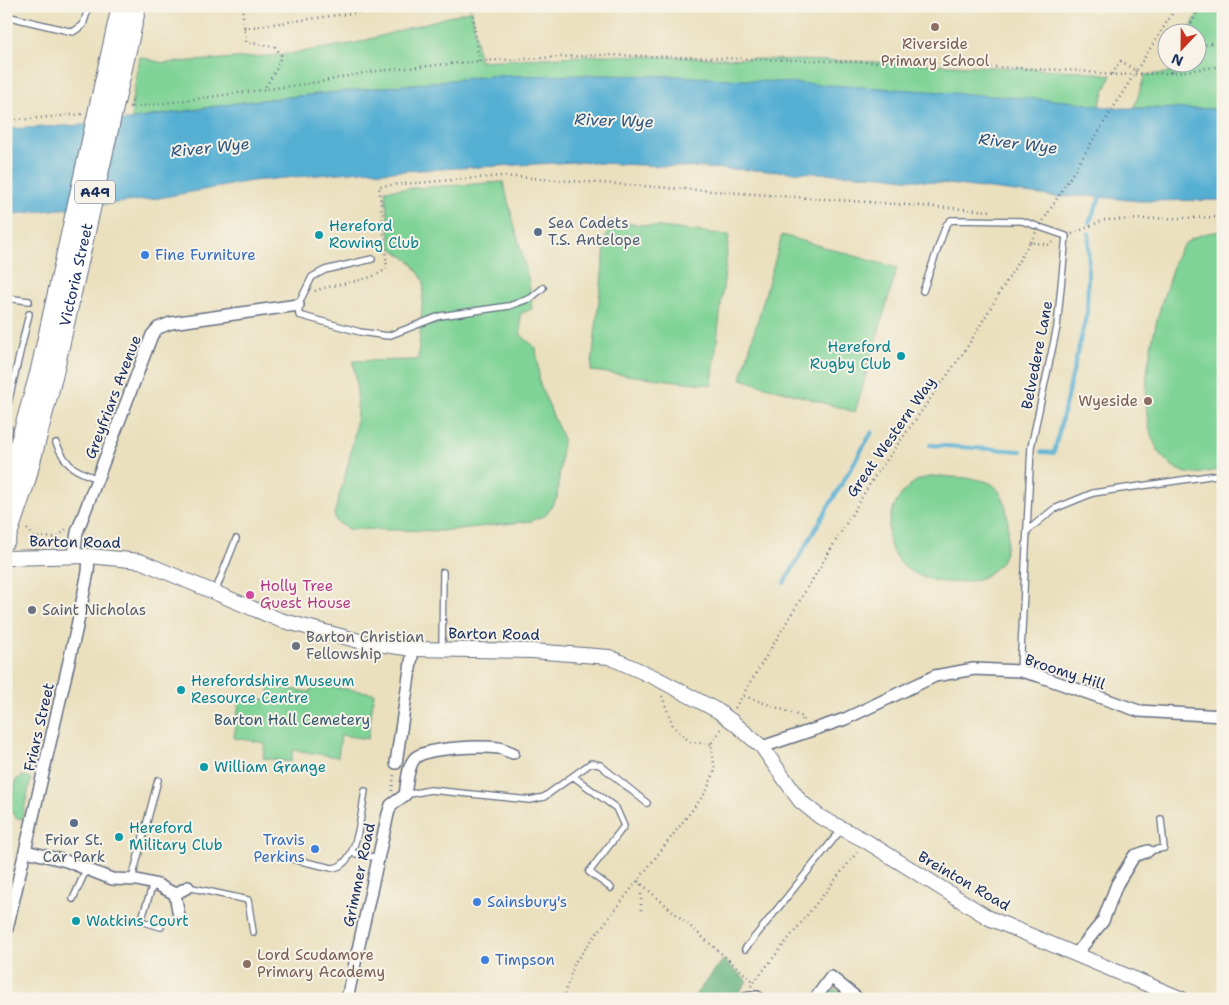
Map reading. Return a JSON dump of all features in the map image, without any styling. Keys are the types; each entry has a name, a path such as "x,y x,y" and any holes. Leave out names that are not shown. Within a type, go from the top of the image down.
{"highway":[{"name":"Victoria Street","path":"6,540 26,481 121,6"},
{"name":"Victoria Street","path":"6,491 46,376 137,6"}],"street":[{"name":"Greyfriars Avenue","path":"74,556 77,532 146,347 158,328 171,323 298,305"},
{"name":"Barton Road","path":"6,558 89,556 140,561 280,620 315,631 363,642 413,649 595,655 623,662 728,716 762,747"},
{"name":"Friars Street","path":"6,933 76,631 88,572 89,556"},
{"path":"396,763 413,649"},
{"name":"Broomy Hill","path":"762,747 852,716 935,676 974,669 1020,671 1065,684 1139,712 1223,716"},
{"name":"Breinton Road","path":"762,747 800,801 820,817 866,840 989,918 1182,999"},
{"path":"391,805 405,795 409,770 413,760 421,754 439,750 500,748 513,754"},
{"name":"Grimmer Road","path":"348,999 391,805"},
{"path":"26,850 66,861 112,879 132,879 153,884 175,894"},
{"path":"1076,954 1103,920 1117,884 1134,856 1148,851"},
{"path":"175,894 188,887"},
{"path":"175,894 179,916"},
{"path":"815,999 832,977 858,999"},
{"path":"745,999 750,997 760,999"}],"lane":[{"path":"6,16 72,32 83,25 89,6"},
{"path":"922,290 946,225 951,220 1022,221 1066,236"},
{"name":"Belvedere Lane","path":"1020,671 1031,446 1057,327 1066,236"},
{"path":"372,259 325,270 312,277 298,305 299,315 360,332 388,336 440,316 509,306 531,298 543,288"},
{"path":"6,298 29,302"},
{"path":"6,412 29,314"},
{"path":"6,426 9,428 6,440"},
{"path":"56,443 65,461 79,472 98,479"},
{"path":"1028,530 1054,509 1093,493 1223,474"},
{"path":"215,592 236,539"},
{"path":"442,649 443,572"},
{"path":"405,795 430,790 530,800 544,798 574,777 587,764 595,763 647,803"},
{"path":"574,777 616,808 624,826 589,872 611,888"},
{"path":"132,879 158,780"},
{"path":"283,857 340,867 346,863 352,853 365,791"},
{"path":"1148,851 1164,848 1161,819"},
{"path":"745,949 843,828"},
{"path":"352,853 378,858"},
{"path":"73,899 86,870"},
{"path":"153,884 142,921 161,927"},
{"path":"188,887 248,900 253,932"}],"path":[{"path":"242,6 246,42 275,47 281,55 277,68 264,89"},
{"path":"244,28 404,6"},
{"path":"479,62 472,10 486,6"},
{"name":"Great Western Way","path":"711,744 728,716 744,696 873,479 966,349 1176,6"},
{"path":"1192,22 1201,6"},
{"path":"1213,6 1223,12"},
{"path":"1206,45 1223,39"},
{"path":"131,108 319,82 368,72 479,62 604,55 909,63 1081,70 1112,75 1170,73 1221,65"},
{"path":"1112,75 1121,61 1136,71"},
{"path":"6,121 86,113"},
{"path":"298,305 314,291 328,286 380,275 387,268 379,186 502,176 993,211"},
{"path":"1030,242 1048,245 1104,220 1223,217"},
{"path":"28,525 26,530 35,538 58,537 66,529 77,532"},
{"path":"563,999 575,962 706,792 715,770 711,744 690,742 673,726 656,678"},
{"path":"744,696 803,716 799,734"},
{"path":"391,805 396,763"},
{"path":"638,881 754,982 866,840"},
{"path":"641,884 641,912"}],"green space":[{"path":"1201,6 1213,6 1223,12 1223,109 1134,108 1145,75 1170,72 1206,72 1206,22 1194,22"},
{"path":"472,10 479,61 603,55 909,63 1081,71 1111,75 1099,106 1066,101 675,76 490,76 251,101 132,119 131,107 140,57 163,63 281,55 356,43"},
{"path":"503,182 529,281 532,309 520,314 521,335 536,348 540,385 563,439 557,498 546,515 532,521 442,531 348,529 336,521 334,514 354,438 357,401 353,361 418,360 424,281 411,262 391,248 385,190"},
{"path":"608,221 729,235 712,385 591,371"},
{"path":"1223,231 1223,469 1191,474 1181,471 1163,457 1152,437 1147,412 1146,384 1155,328 1178,253 1184,245 1197,236"},
{"path":"782,235 897,268 855,412 741,379"},
{"path":"941,476 990,483 1003,498 1008,520 1007,544 1004,555 995,569 979,579 957,582 939,581 922,577 908,569 896,558 890,544 889,527 894,507 903,493 918,480"},
{"name":"Barton Hall Cemetery","path":"312,684 374,693 368,739 341,735 338,757 293,750 291,762 263,758 265,743 234,738 240,696 268,700 270,686 310,692"},
{"path":"23,776 31,778 22,819 16,818 10,809 16,780"},
{"path":"723,960 747,981 734,999 692,999"},
{"path":"836,990 851,999 823,999 829,991"}],"water":[{"name":"River Wye","path":"490,76 675,76 897,89 1066,101 1113,108 1223,109 1223,200 1140,201 1089,196 1058,197 881,176 576,162 380,172 372,170 252,181 153,199 6,215 6,129 102,124 251,101"}],"waterway":[{"path":"1089,223 1102,193"},
{"path":"1041,452 1054,453 1087,312 1089,233"},
{"path":"784,583 872,432"},
{"path":"930,445 1021,451"}],"place":[{"name":"Riverside Primary School","path":"935,27"},
{"name":"Sea Cadets T.S. Antelope","path":"538,232"},
{"name":"Hereford Rowing Club","path":"319,235"},
{"name":"Fine Furniture","path":"145,255"},
{"name":"Hereford Rugby Club","path":"901,356"},
{"name":"Wyeside","path":"1148,401"},
{"name":"Holly Tree Guest House","path":"250,595"},
{"name":"Saint Nicholas","path":"32,610"},
{"name":"Barton Christian Fellowship","path":"296,646"},
{"name":"Herefordshire Museum Resource Centre","path":"181,690"},
{"name":"William Grange","path":"204,767"},
{"name":"Friar St. Car Park","path":"74,823"},
{"name":"Hereford Military Club","path":"119,837"},
{"name":"Travis Perkins","path":"315,849"},
{"name":"Sainsbury's","path":"477,902"},
{"name":"Watkins Court","path":"76,921"},
{"name":"Timpson","path":"485,960"},
{"name":"Lord Scudamore Primary Academy","path":"247,964"}]}
